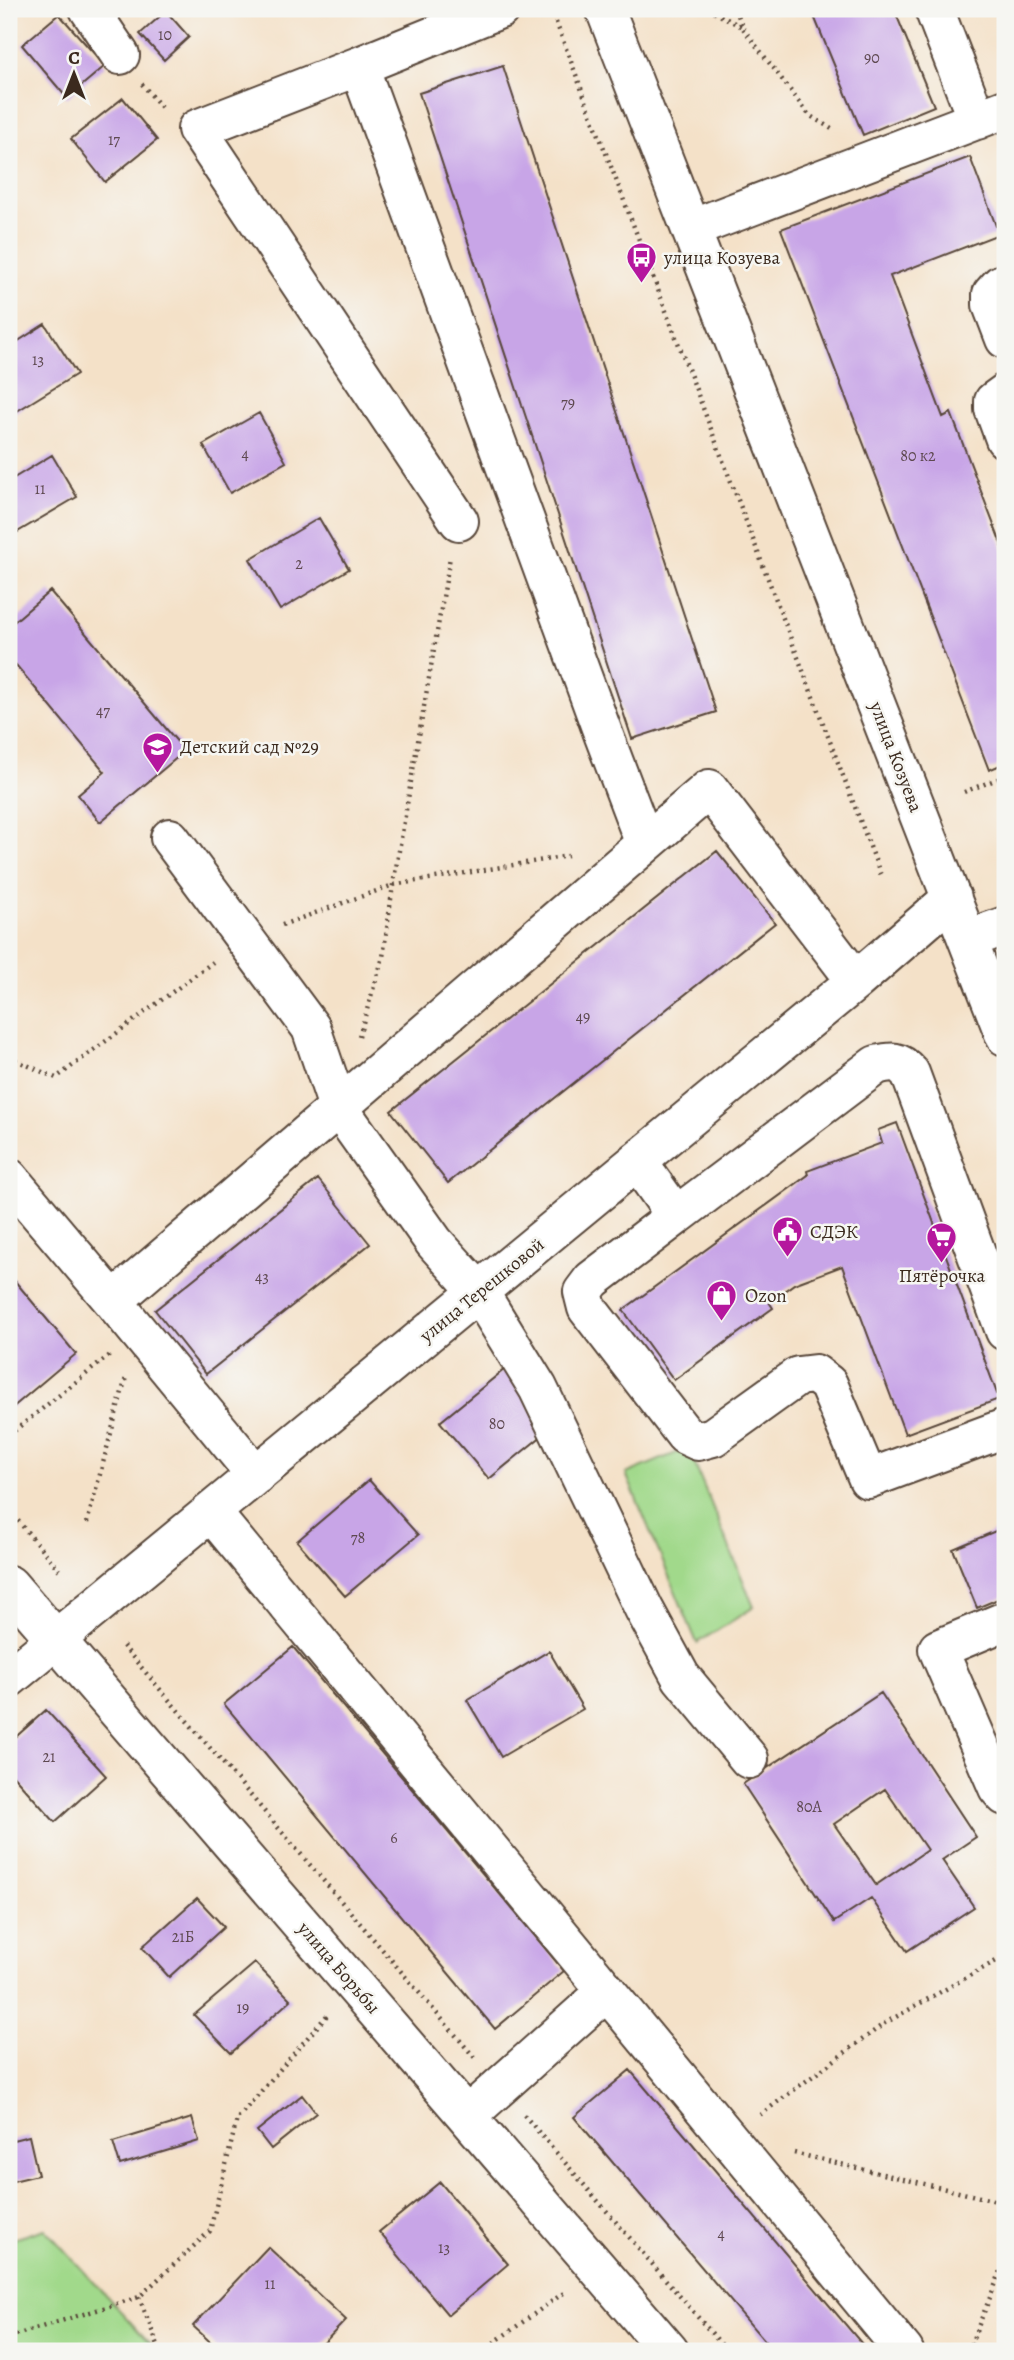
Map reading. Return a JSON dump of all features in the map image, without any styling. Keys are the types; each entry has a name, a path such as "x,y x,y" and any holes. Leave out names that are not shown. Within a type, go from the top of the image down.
{"street":[{"path":"89,9 120,55"},
{"path":"460,521 197,129 499,9"},
{"name":"улица Козуева","path":"605,9 1005,1036"},
{"path":"691,229 991,115 934,9"},
{"path":"359,66 645,844"},
{"path":"1005,283 992,294 992,305 1005,339"},
{"path":"1005,393 994,401 994,410 1005,439"},
{"path":"113,1301 709,789 856,981"},
{"path":"170,838 311,1028 338,1107 434,1242 479,1292 538,1388 644,1609 681,1677 749,1759"},
{"name":"улица Терешковой","path":"9,1678 856,981 951,898"},
{"path":"968,939 1005,926"},
{"path":"1005,1331 910,1073 902,1064 892,1061 876,1065 592,1279 583,1292 587,1308 685,1435 698,1441 713,1437 798,1376 815,1374 828,1384 868,1479 1005,1428"},
{"path":"638,1161 676,1216"},
{"path":"9,1178 256,1475"},
{"path":"211,1512 904,2351"},
{"name":"улица Борьбы","path":"9,1585 669,2351"},
{"path":"1005,1621 938,1649 998,1788 1005,1796"},
{"path":"467,2116 607,1991"}],"path":[{"path":"551,9 882,878"},
{"path":"708,9 742,27"},
{"path":"736,9 742,27 809,115 877,158"},
{"path":"120,55 160,107 197,129"},
{"path":"357,1045 383,957 450,559 460,521"},
{"path":"964,792 1005,776"},
{"path":"9,1056 56,1078 244,938 393,885 578,854"},
{"path":"9,1435 138,1333"},
{"path":"87,1523 138,1333"},
{"path":"9,1510 59,1570"},
{"path":"123,1646 727,2351"},
{"path":"728,2138 885,2023 1005,1956"},
{"path":"9,2337 139,2297 211,2231 237,2119 334,2008"},
{"path":"728,2138 1005,2203"},
{"path":"968,2351 1005,2261"},
{"path":"482,2351 571,2287"},
{"path":"139,2297 160,2351"}],"green space":[{"path":"688,1448 754,1607 697,1643 626,1474"},
{"path":"45,2229 157,2351 9,2351 9,2240"}],"building":[{"path":"811,9 894,9 934,106 863,135"},
{"path":"166,11 189,37 164,60 140,34"},
{"path":"59,14 105,66 67,98 22,45"},
{"path":"503,66 716,712 632,739 419,93"},
{"path":"123,98 157,140 105,182 71,139"},
{"path":"970,157 999,234 890,276 943,417 951,413 1005,554 1005,763 989,770 781,229"},
{"path":"45,324 77,374 9,416 9,347"},
{"path":"259,413 286,462 230,493 203,445"},
{"path":"52,455 77,497 9,537 9,481"},
{"path":"319,518 349,569 280,610 250,559"},
{"path":"50,591 185,751 100,822 78,795 105,772 16,665 9,671 9,626"},
{"path":"717,851 775,923 448,1183 391,1111"},
{"path":"897,1123 999,1399 905,1434 842,1266 794,1284 769,1302 773,1308 674,1380 623,1310 808,1175 807,1171 882,1143 878,1130"},
{"path":"318,1179 370,1244 206,1374 155,1310"},
{"path":"9,1274 76,1354 12,1408 9,1404"},
{"path":"505,1369 554,1426 489,1479 440,1422"},
{"path":"369,1480 418,1535 345,1596 297,1541"},
{"path":"1005,1527 1005,1596 977,1608 953,1549"},
{"path":"293,1647 564,1971 495,2029 224,1704"},
{"path":"549,1651 583,1709 501,1757 467,1700"},
{"path":"881,1693 976,1837 942,1860 974,1907 907,1951 871,1898 834,1922 743,1784","holes":["885,1789 927,1850 876,1885 834,1824"]},
{"path":"46,1710 106,1776 55,1822 9,1771 9,1743"},
{"path":"197,1898 224,1927 169,1977 142,1947"},
{"path":"255,1963 291,2000 231,2053 194,2015"},
{"path":"630,2070 868,2351 773,2351 574,2117"},
{"path":"302,2095 316,2113 271,2149 257,2131"},
{"path":"192,2118 199,2141 120,2165 113,2142"},
{"path":"29,2136 38,2175 9,2182 9,2141"},
{"path":"440,2182 508,2264 448,2315 379,2232"},
{"path":"268,2247 346,2320 316,2351 220,2351 193,2326"}],"place":[{"name":"улица Козуева","path":"641,285"},
{"name":"Детский сад №29","path":"157,774"},
{"name":"СДЭК","path":"787,1259"},
{"name":"Пятёрочка","path":"942,1264"},
{"name":"Ozon","path":"722,1323"}]}
